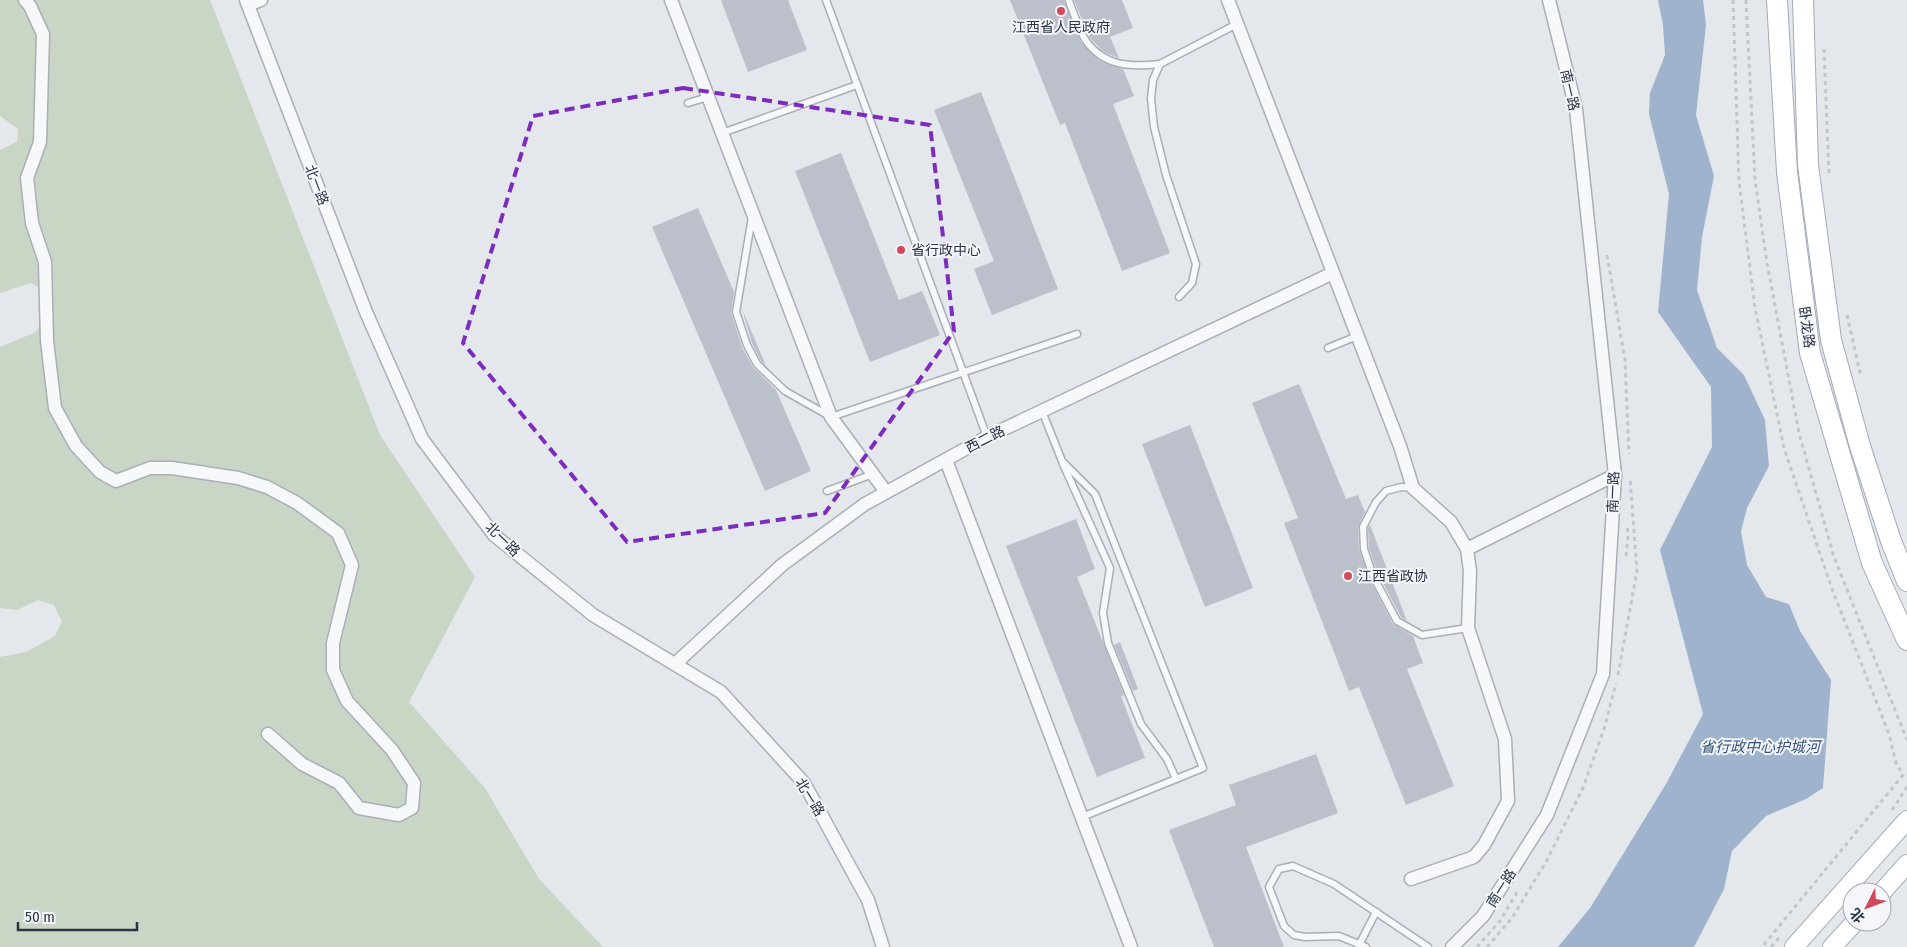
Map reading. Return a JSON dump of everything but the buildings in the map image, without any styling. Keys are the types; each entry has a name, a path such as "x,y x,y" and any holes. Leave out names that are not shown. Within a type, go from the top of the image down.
{"main road":[{"name":"卧龙路","path":"1777,0 1787,172 1810,353 1872,563 1907,640"},
{"name":"卧龙路","path":"1803,0 1808,165 1831,340 1866,463 1891,542 1907,581"},
{"path":"1794,947 1907,820"},
{"path":"1891,882 1907,864"},
{"path":"1832,947 1846,932"}],"street":[{"path":"25,0 30,6 43,34 40,142 27,178 32,223 45,262 47,341 55,408 76,446 100,472 116,481 150,468 172,468 238,478 267,487 297,503 338,533 352,565 333,643 332,670 347,701 392,750 414,783 412,808 399,815 359,808 339,783 302,764 268,734"},
{"path":"247,3 261,0"},
{"path":"670,0 831,418 886,492"},
{"path":"1228,0 1400,446 1413,488 1451,522 1468,549 1470,571 1468,628 1505,739 1508,801 1484,845 1474,857 1411,879"},
{"name":"南一路","path":"1452,947 1483,916 1547,815 1603,674 1615,475 1576,109 1549,0"},
{"name":"北一路","path":"247,3 366,312 422,439 494,535 593,615 721,692 804,783 868,900 883,947"},
{"name":"西二路","path":"675,664 782,565 865,504 987,437 1333,273"},
{"path":"946,460 1131,947"},
{"path":"1468,549 1615,475"}],"lane":[{"path":"826,0 987,437"},
{"path":"1070,0 1086,40 1107,61 1136,66 1160,64 1237,24"},
{"path":"1160,64 1153,80 1151,99 1154,127 1166,175 1196,264 1192,282 1179,297"},
{"path":"722,133 857,86"},
{"path":"688,103 708,97"},
{"path":"753,215 742,269 736,312 747,345 757,364 785,391 831,418 1077,334"},
{"path":"1328,348 1357,336"},
{"path":"1042,412 1110,568 1103,613 1108,643 1141,724 1166,759 1176,779"},
{"path":"1062,461 1095,494 1203,768 1082,817"},
{"path":"827,491 873,474"},
{"path":"1413,488 1401,486 1386,491 1376,502 1363,527 1364,549 1373,576 1397,621 1422,635 1468,628"},
{"path":"1376,912 1361,946 1339,936 1305,937 1294,935 1284,926 1269,887 1279,869 1293,866 1334,884 1376,912 1428,947"}],"path":[{"path":"1733,0 1739,181 1755,308 1784,448 1832,589 1889,734 1896,763 1903,775 1762,947"},
{"path":"1824,39 1829,177"},
{"path":"1847,314 1863,384"}],"highlighted area":[{"path":"683,88 930,125 954,331 825,513 627,542 463,343 533,116"}],"green space":[{"path":"0,0 210,0 380,435 475,577 409,702 485,788 539,879 603,947 0,947 0,657 26,652 55,636 62,622 54,605 38,600 17,610 0,608 0,347 36,332 47,313 46,292 31,283 0,293 0,150 17,142 18,129 0,116"}],"water":[{"name":"省行政中心护城河","path":"1658,0 1703,0 1706,25 1696,115 1714,176 1702,237 1697,290 1717,348 1744,375 1765,420 1769,466 1747,508 1741,531 1747,565 1766,597 1789,604 1800,631 1831,680 1823,788 1806,799 1766,816 1732,851 1724,889 1694,947 1558,947 1590,908 1666,784 1703,714 1660,550 1712,447 1711,387 1658,312 1669,194 1649,114 1650,93 1665,55 1663,25"}],"place":[{"name":"江西省人民政府","path":"1061,11"},
{"name":"省行政中心","path":"901,250"},
{"name":"江西省政协","path":"1348,576"}]}
